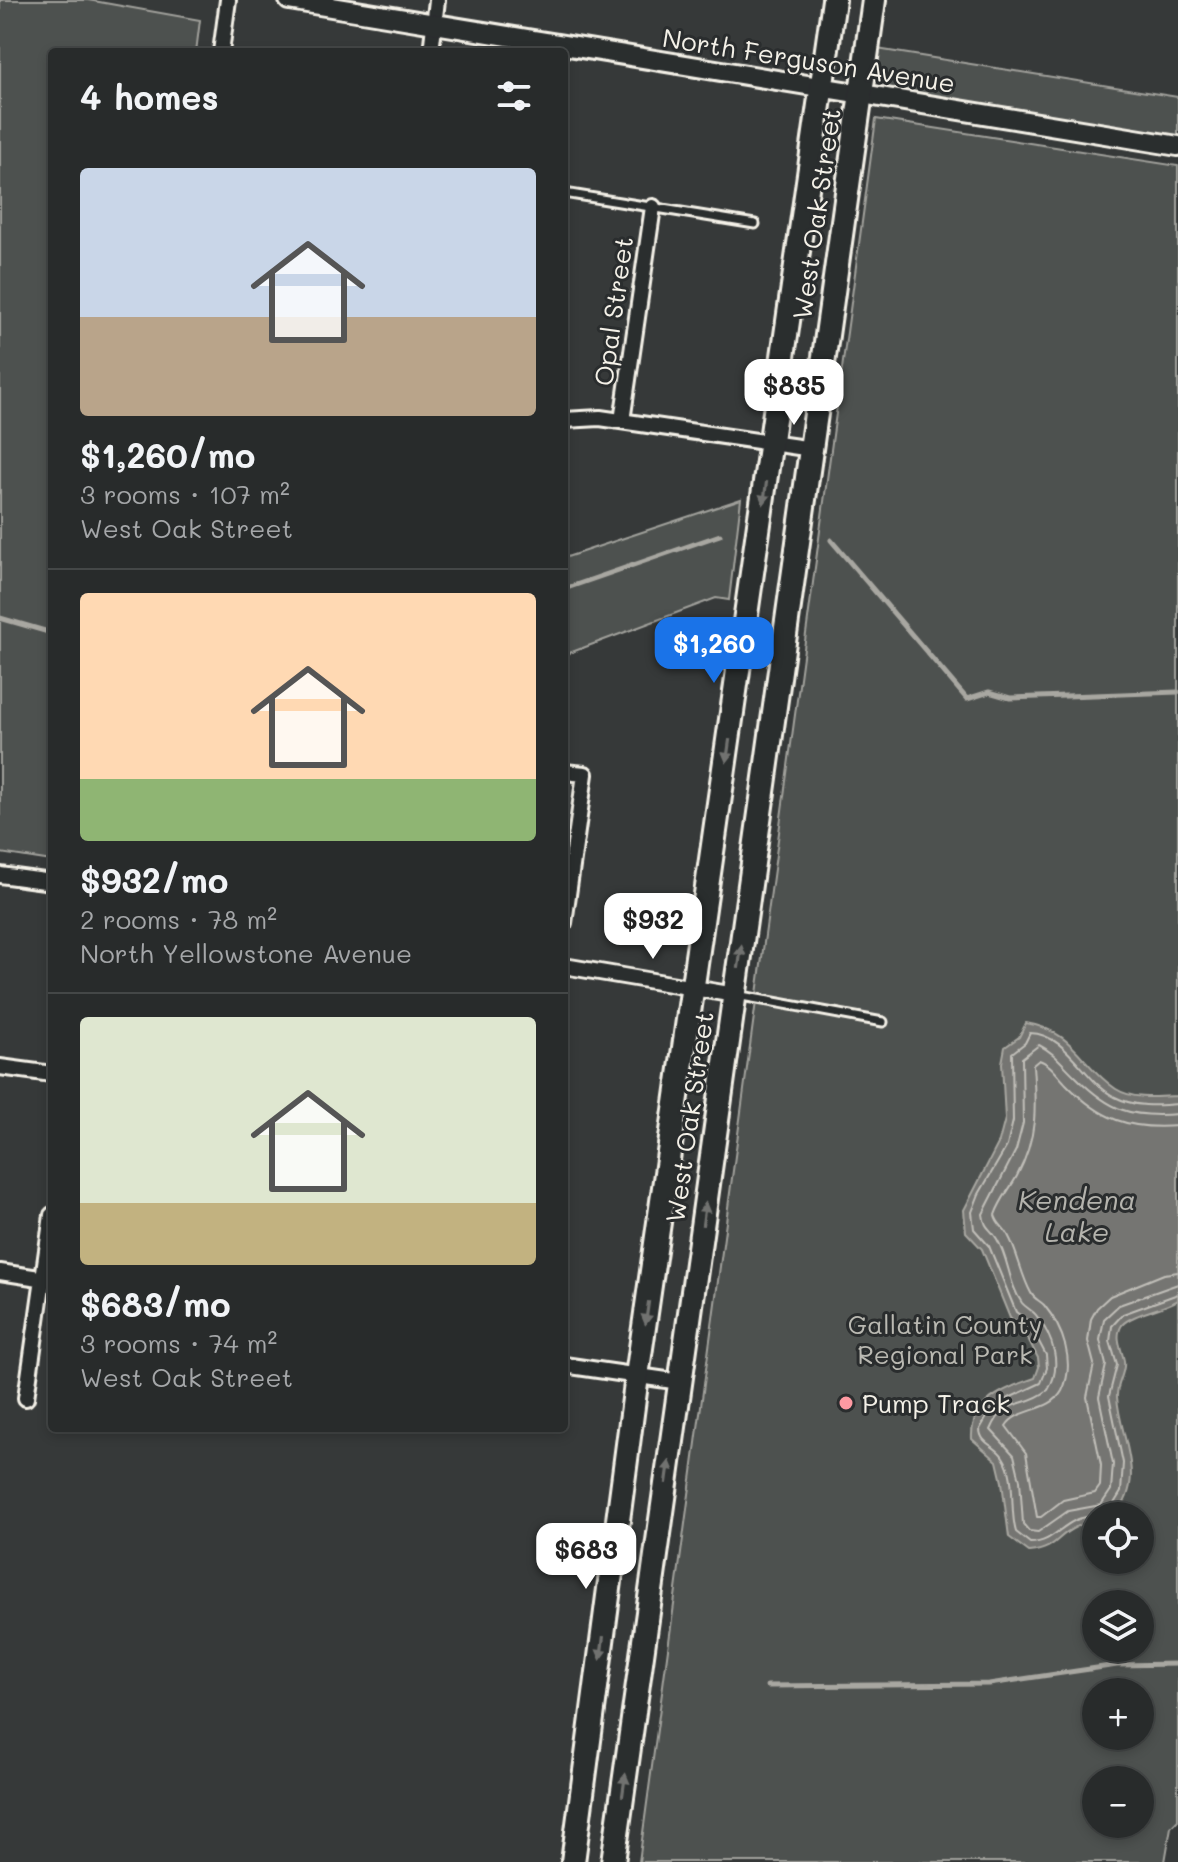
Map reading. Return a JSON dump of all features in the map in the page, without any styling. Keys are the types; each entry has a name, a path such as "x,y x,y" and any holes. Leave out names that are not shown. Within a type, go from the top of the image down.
{"main road":[{"name":"West Oak Street","path":"580,1812 637,1376 834,0"},
{"name":"West Oak Street","path":"613,1862 874,0"},
{"path":"573,1862 580,1812"},
{"path":"580,1812 582,1862"}],"street":[{"path":"222,48 228,0"},
{"name":"North Ferguson Avenue","path":"289,0 1178,146"},
{"path":"431,48 437,0"},
{"name":"Opal Street","path":"622,421 653,207"},
{"path":"568,419 585,417 622,421 812,449"},
{"path":"568,772 585,774 568,895"},
{"path":"0,875 48,881"},
{"path":"568,967 735,995"},
{"path":"0,1067 48,1073"},
{"path":"0,1272 47,1279 26,1398"},
{"path":"568,1366 680,1382"}],"lane":[{"path":"568,194 755,224"},
{"path":"735,995 883,1022"}],"green space":[{"path":"0,0 88,0 200,20 196,48 48,48 48,860 0,853"},
{"path":"877,49 1178,97 1178,143 897,101 876,75"},
{"name":"Gallatin County Regional Park","path":"876,119 1178,166 1178,1820 1171,1827 1165,1862 639,1862"},
{"path":"741,499 729,600 716,598 568,654 568,557"}],"water":[{"name":"Kendena Lake","path":"1026,1023 1042,1027 1067,1041 1116,1089 1146,1097 1178,1096 1178,1300 1126,1321 1119,1334 1124,1365 1117,1397 1130,1458 1130,1487 1124,1502 1082,1502 1082,1525 1051,1545 1029,1552 1009,1537 997,1461 972,1439 973,1426 983,1406 1001,1392 1035,1378 1038,1358 1021,1325 1010,1318 982,1249 966,1232 964,1210 999,1142 1005,1119 1002,1063 1005,1047 1019,1037"}],"waterway":[{"path":"568,588 720,535"},
{"path":"831,540 967,699 989,692 1010,698 1178,692"},
{"path":"0,618 48,632"},
{"path":"767,1686 989,1684 1117,1665 1178,1664"}],"place":[{"name":"Pump Track","path":"846,1403"}]}
